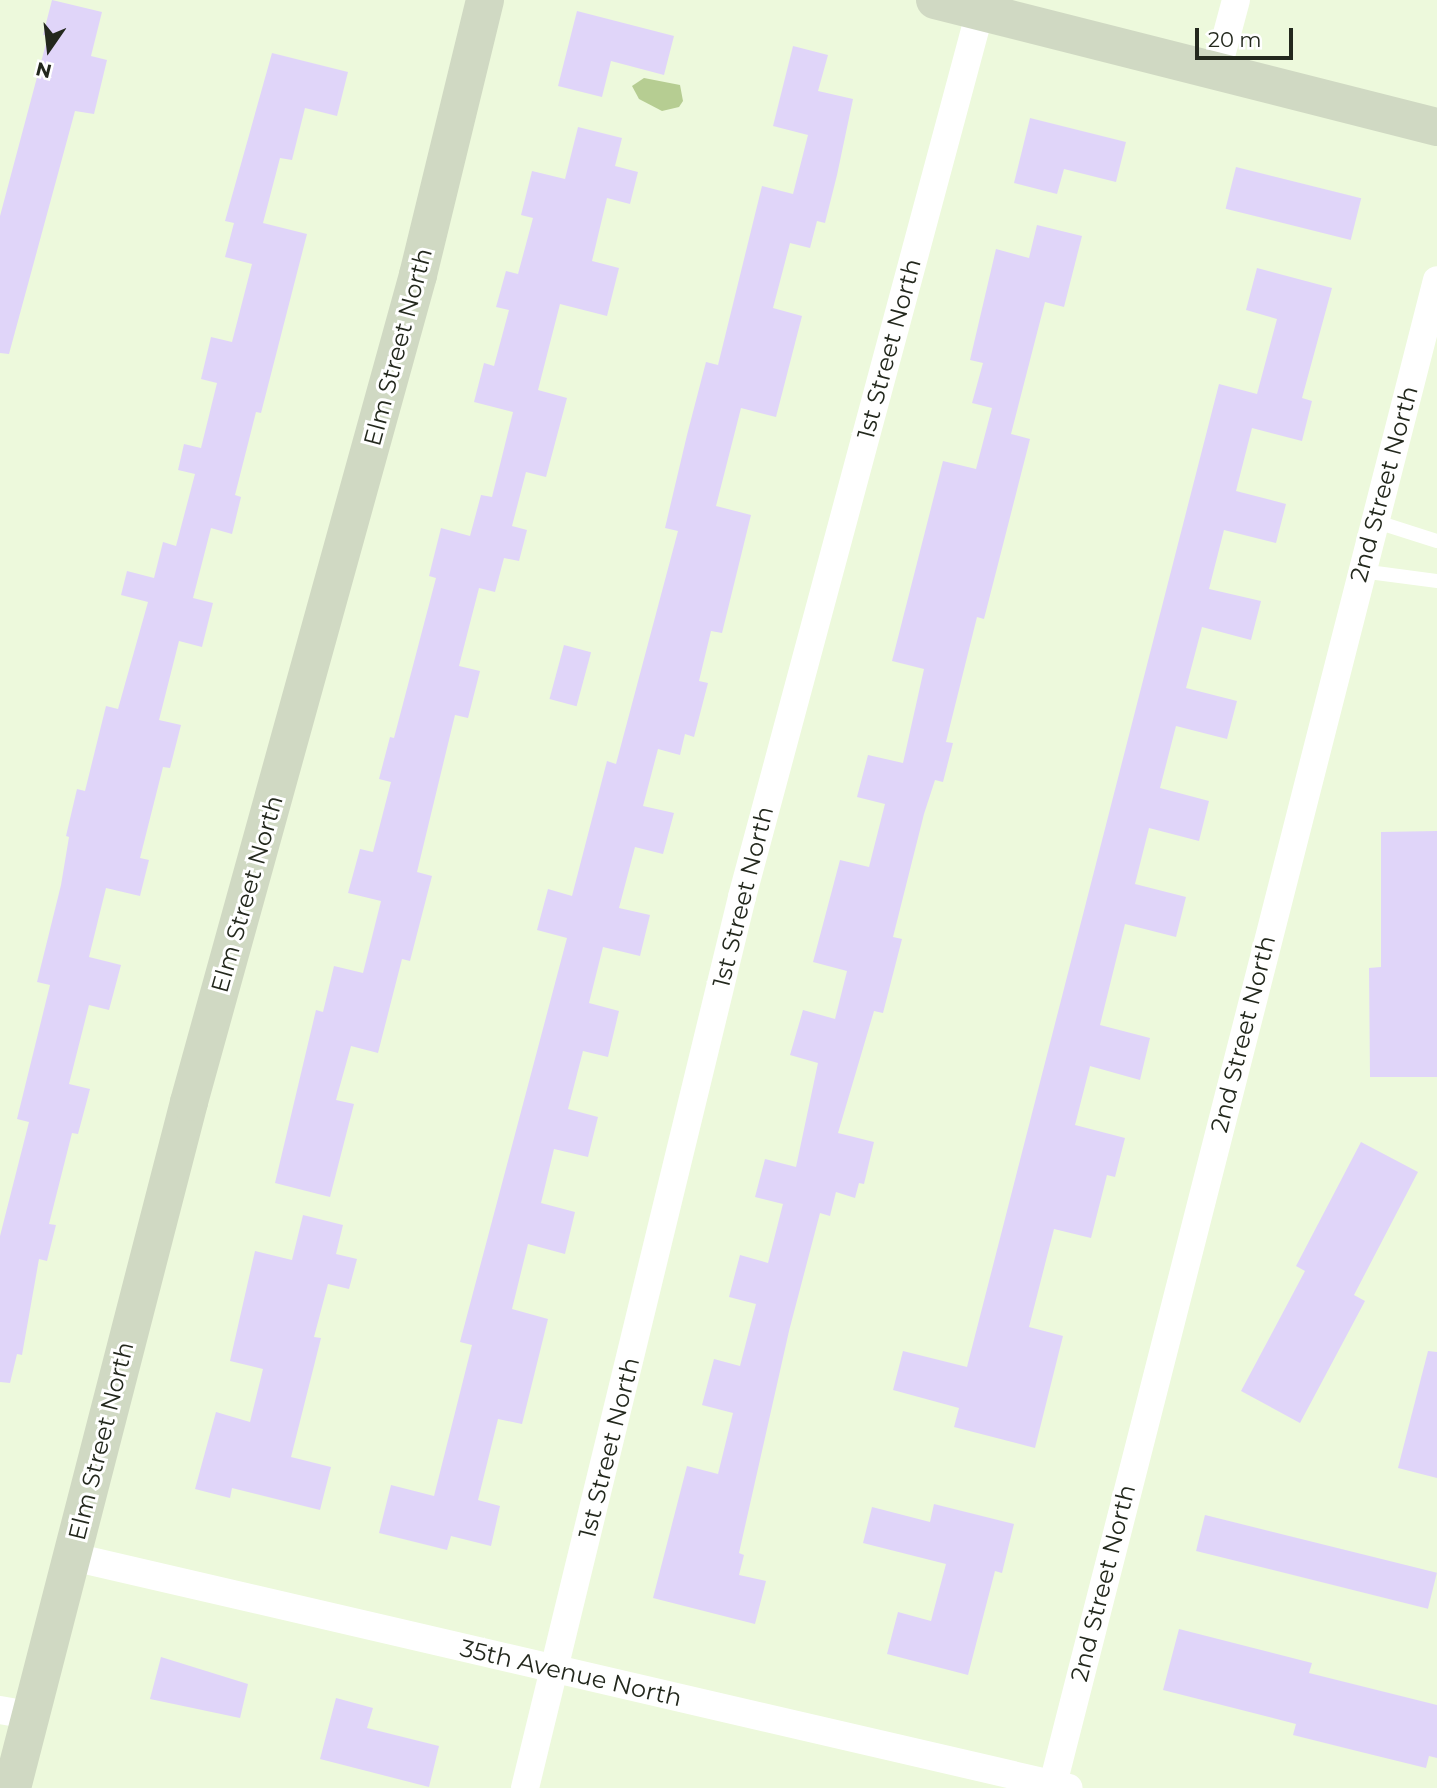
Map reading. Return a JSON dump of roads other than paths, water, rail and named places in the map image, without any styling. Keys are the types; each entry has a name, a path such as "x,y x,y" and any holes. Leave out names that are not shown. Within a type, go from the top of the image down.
{"street":[{"name":"Elm Street North","path":"12,1788 14,1713 73,1557 189,1102 418,275 485,0"},
{"path":"935,0 1437,127"},
{"path":"1217,71 1236,0"},
{"name":"1st Street North","path":"524,1788 742,897 980,10"},
{"name":"2nd Street North","path":"1058,1787 1361,571 1437,280"},
{"name":"35th Avenue North","path":"73,1557 1058,1787"}],"lane":[{"path":"1374,522 1437,541"},
{"path":"1361,571 1437,581"}]}
